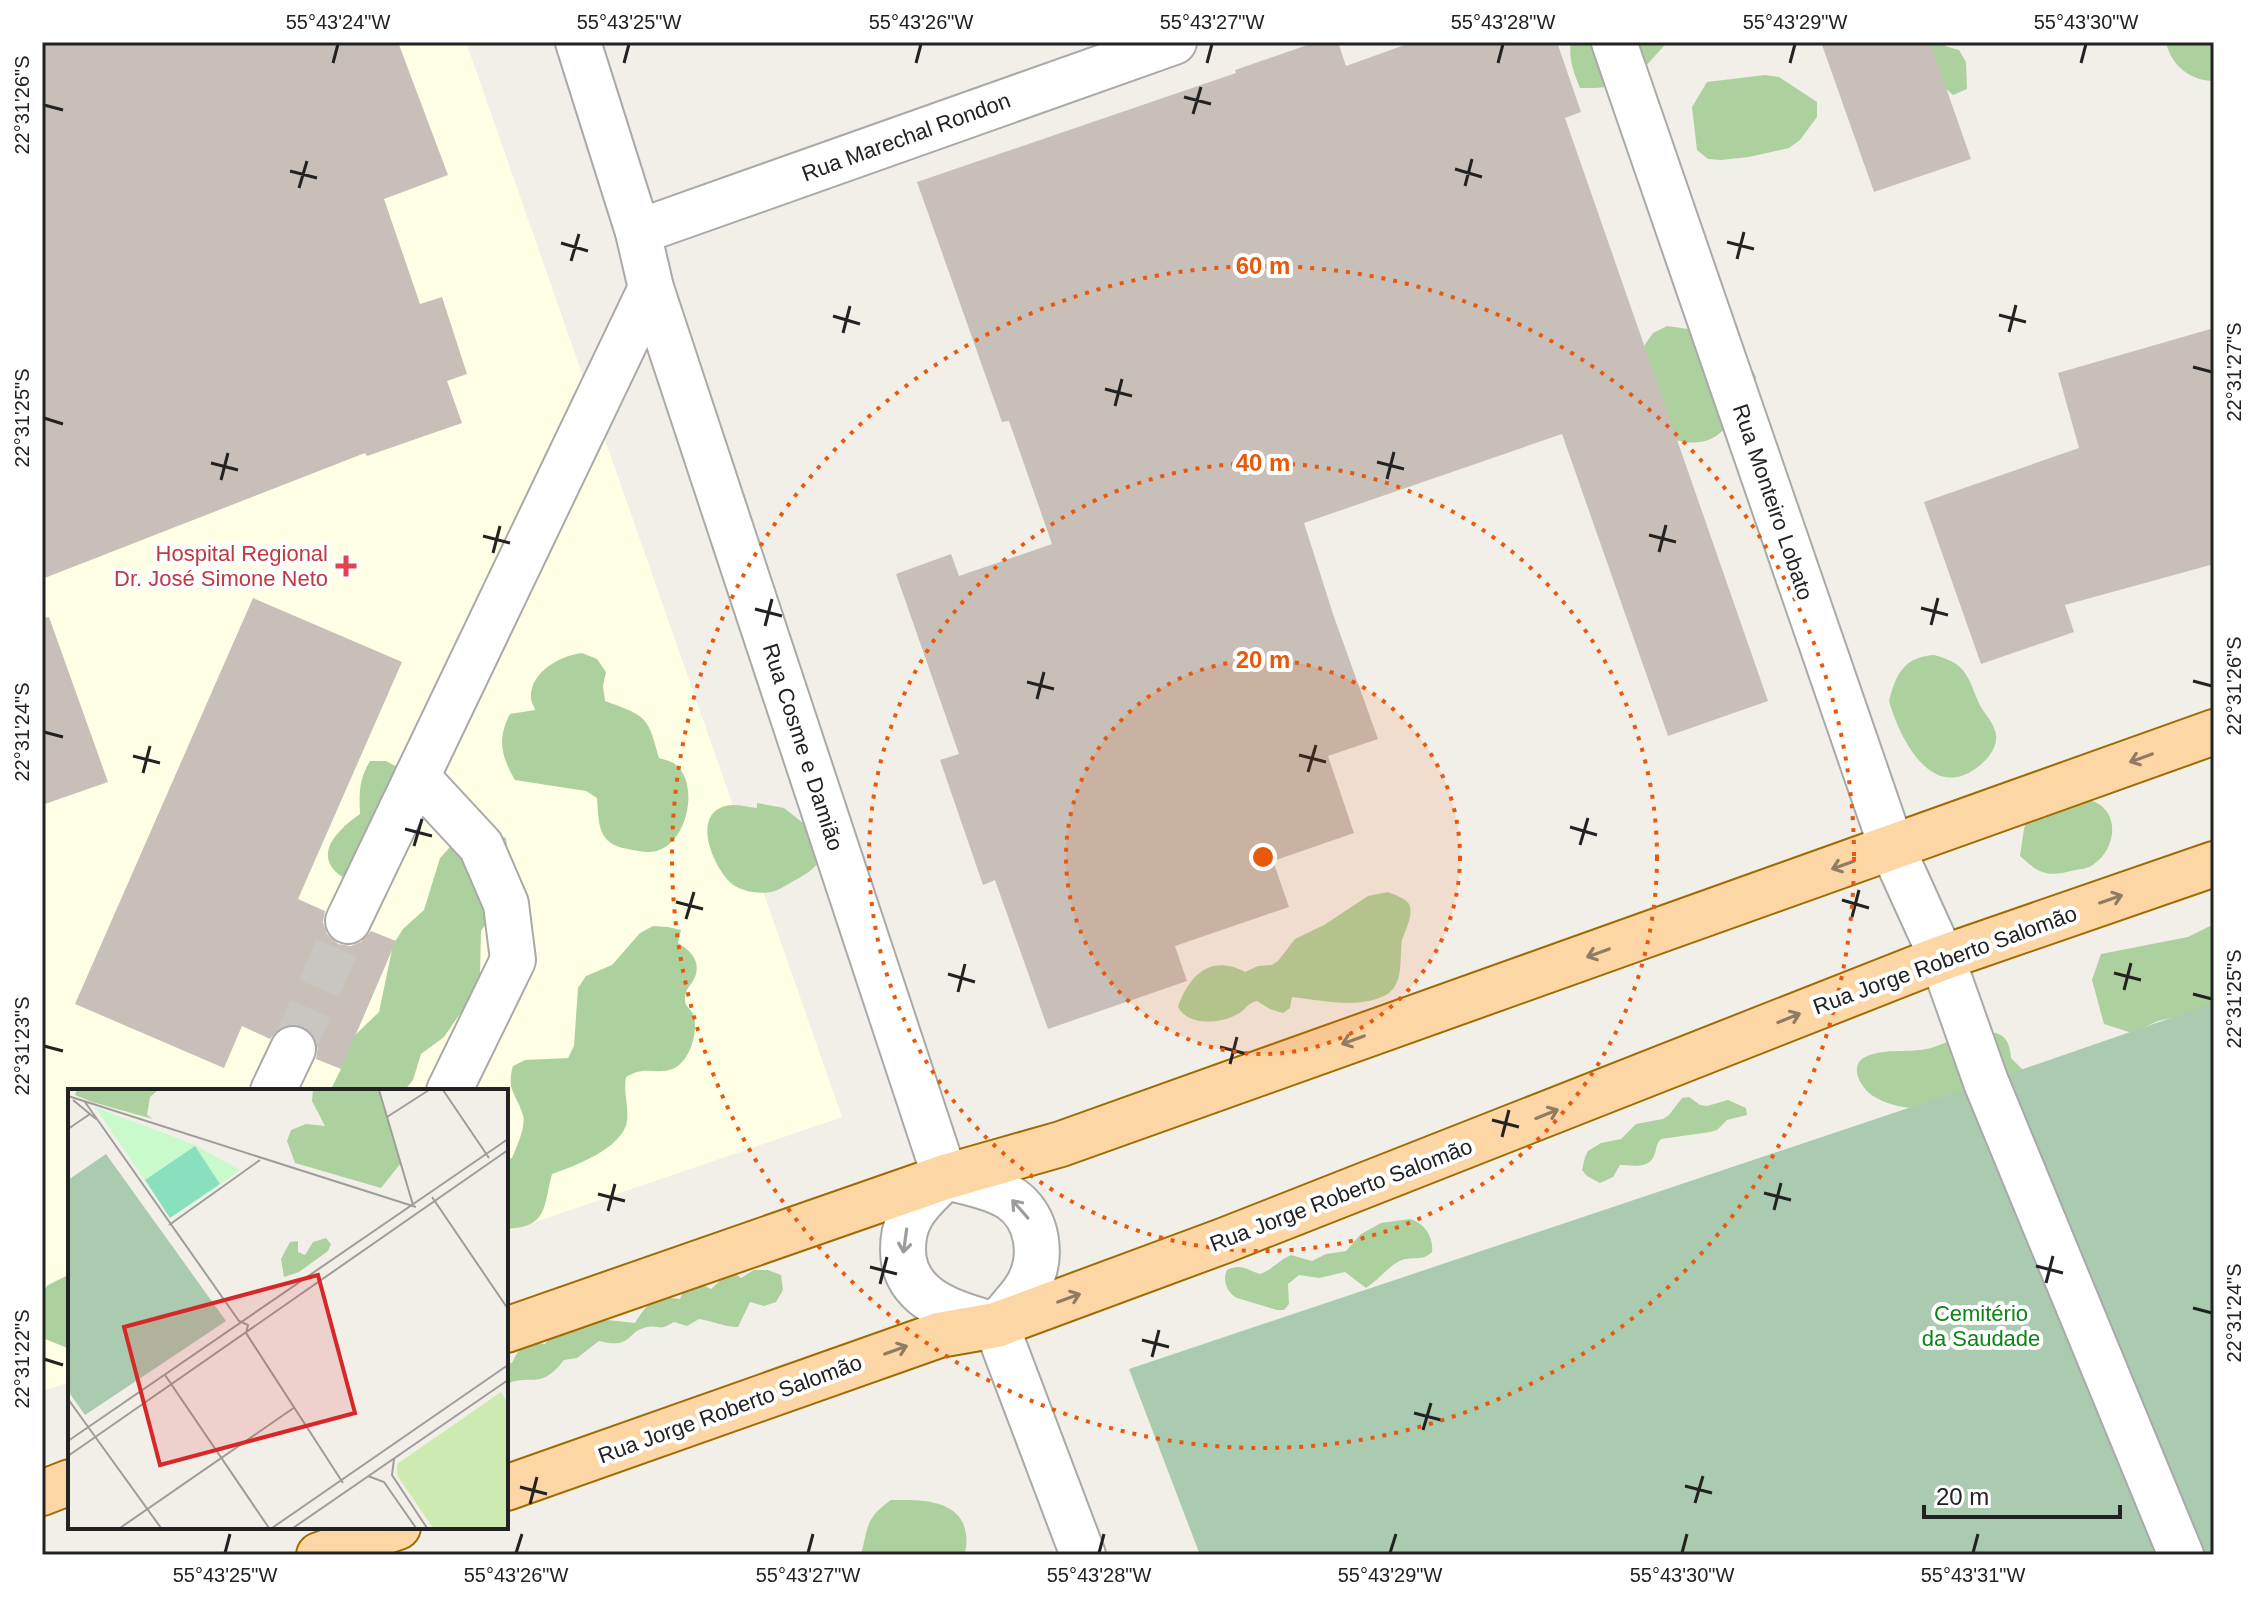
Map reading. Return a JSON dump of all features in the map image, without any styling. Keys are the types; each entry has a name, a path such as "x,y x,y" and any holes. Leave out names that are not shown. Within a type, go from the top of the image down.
{"main road":[{"path":"508,1329 945,1177 1061,1144 2214,732"},
{"name":"Rua Jorge Roberto Salomão","path":"508,1487 939,1335 996,1325 1223,1241 1942,958 2214,864"},
{"path":"42,1493 68,1483"},
{"path":"319,1555 392,1529"}],"street":[{"name":"Rua Cosme e Damião","path":"578,42 638,232 651,288 945,1177"},
{"name":"Rua Marechal Rondon","path":"638,232 1174,42"},
{"name":"Rua Monteiro Lobato","path":"1614,42 1892,848 1942,958 1986,1082 2181,1555"},
{"path":"348,921 651,288"},
{"path":"417,777 481,846 506,904 513,960 450,1089"},
{"path":"274,1089 293,1049"},
{"path":"945,1177 971,1183 1009,1198 1024,1211 1034,1228 1038,1248 1035,1268 1027,1286 996,1325 938,1305 922,1295 903,1262 903,1242 909,1219 945,1177"},
{"path":"996,1325 1083,1555"}],"shaded area":[{"name":"Hospital Regional Dr. José Simone Neto","path":"42,42 466,42 842,1117 508,1231 508,1089 68,1089 68,1383 42,1391"}],"green space":[{"path":"1571,42 1665,42 1645,67 1629,80 1609,87 1580,88 1571,59"},
{"path":"1930,42 1946,42 1945,46 1959,50 1966,62 1967,89 1953,95 1942,85"},
{"path":"2166,42 2214,42 2214,81 2198,78 2183,70 2172,58"},
{"path":"1765,75 1779,77 1817,102 1817,117 1800,140 1789,148 1749,157 1708,159 1697,150 1692,107 1707,82"},
{"path":"1667,326 1695,330 1737,363 1750,365 1756,377 1756,392 1728,426 1709,440 1683,442 1666,437 1644,346 1653,333"},
{"path":"582,653 597,659 606,672 603,686 605,701 643,719 652,733 659,758 674,764 683,774 688,798 683,824 669,844 659,850 640,851 610,843 602,831 597,798 586,791 515,780 506,763 502,740 510,714 535,710 531,700 535,680 548,666"},
{"path":"1934,655 1964,671 1996,735 1994,749 1985,760 1959,777 1944,777 1919,760 1900,731 1889,701 1898,675 1908,663"},
{"path":"370,761 386,761 399,768 357,883 339,875 329,863 328,855 333,840 360,814 360,786"},
{"path":"2064,797 2088,800 2103,808 2112,823 2110,841 2107,850 2092,866 2046,873 2035,869 2020,856 2024,829 2028,816"},
{"path":"757,803 784,808 817,834 821,859 804,875 779,889 759,893 736,887 725,877 714,857 707,834 712,814 720,808 734,805 757,808"},
{"path":"492,834 506,838 510,868 497,907 481,931 477,989 444,1037 421,1054 413,1080 406,1089 331,1089 341,1069 348,1042 379,1012 393,945 403,929 424,910 440,858 450,847"},
{"path":"1388,892 1407,902 1410,913 1402,940 1398,979 1384,996 1350,1003 1292,997 1290,1008 1283,1013 1257,1001 1236,1015 1204,1022 1189,1018 1178,1007 1188,986 1203,971 1222,965 1245,972 1258,966 1272,965 1295,939 1324,925 1368,896"},
{"path":"2214,924 2214,1008 2158,1021 2132,1033 2104,1024 2092,980 2101,954 2188,937"},
{"path":"653,926 681,930 678,943 696,961 697,971 685,999 695,1020 690,1049 674,1068 637,1072 626,1077 627,1121 624,1131 597,1155 552,1174 545,1206 537,1220 508,1229 508,1159 512,1158 524,1120 511,1086 513,1066 525,1060 568,1058 574,1046 578,988 586,976 612,965 640,933"},
{"name":"Cemitério da Saudade","path":"2214,1003 2214,1555 1200,1555 1129,1369"},
{"path":"1985,1032 1997,1033 2005,1038 2011,1058 2032,1079 1963,1100 1914,1108 1878,1099 1864,1088 1858,1077 1860,1061 1872,1054 1919,1050"},
{"path":"1689,1097 1707,1106 1728,1100 1746,1108 1747,1115 1727,1120 1717,1130 1710,1132 1661,1139 1653,1158 1646,1164 1620,1165 1613,1177 1600,1183 1582,1170 1588,1151 1601,1143 1621,1139 1636,1124 1663,1119 1682,1098"},
{"path":"1410,1219 1427,1232 1432,1242 1432,1252 1425,1257 1398,1262 1366,1288 1345,1272 1319,1278 1299,1275 1288,1284 1289,1304 1284,1310 1277,1310 1237,1298 1226,1286 1227,1270 1232,1268 1244,1268 1260,1274 1291,1255 1312,1261 1326,1254 1346,1251 1361,1234 1381,1223"},
{"path":"754,1270 768,1270 781,1275 783,1290 776,1302 764,1306 750,1302 738,1327 699,1319 687,1326 674,1322 662,1327 648,1327 618,1343 599,1341 577,1358 564,1360 542,1378 508,1383 508,1363 512,1363 524,1346 545,1344 552,1334 607,1320 635,1323 653,1302 665,1298 680,1299 685,1286 699,1283 711,1289 734,1273 741,1278"},
{"path":"68,1275 68,1348 42,1335 42,1292 48,1285"},
{"path":"891,1500 932,1502 950,1509 963,1523 966,1535 964,1555 861,1555 872,1517"}],"building":[{"path":"42,42 398,42 448,175 384,199 420,304 442,297 467,374 447,381 462,423 367,456 365,453 42,579"},
{"path":"1316,42 1338,42 1346,66 1413,42 1557,42 1581,112 1565,118 1768,701 1668,736 1562,434 1304,523 1378,739 1328,756 1354,833 1273,861 1289,907 1175,946 1187,981 1048,1029 995,880 983,885 940,760 959,754 896,574 951,554 959,576 1052,544 1009,421 1002,422 917,182 1236,73 1235,70"},
{"path":"1821,42 1930,42 1971,159 1874,192"},
{"path":"2214,328 2214,564 2065,605 2074,632 1981,664 1924,502 2079,448 2058,373"},
{"path":"253,598 402,662 298,899 325,911 323,922 327,934 338,944 351,946 361,942 371,931 396,941 341,1069 316,1059 318,1046 314,1036 303,1026 290,1024 280,1028 270,1039 242,1026 224,1068 75,1004"},
{"path":"49,617 108,782 42,805 42,618"}],"tunnel":[{"path":"293,1049 348,921"}],"place":[{"name":"Hospital Regional Dr. José Simone Neto","path":"346,566"}]}
